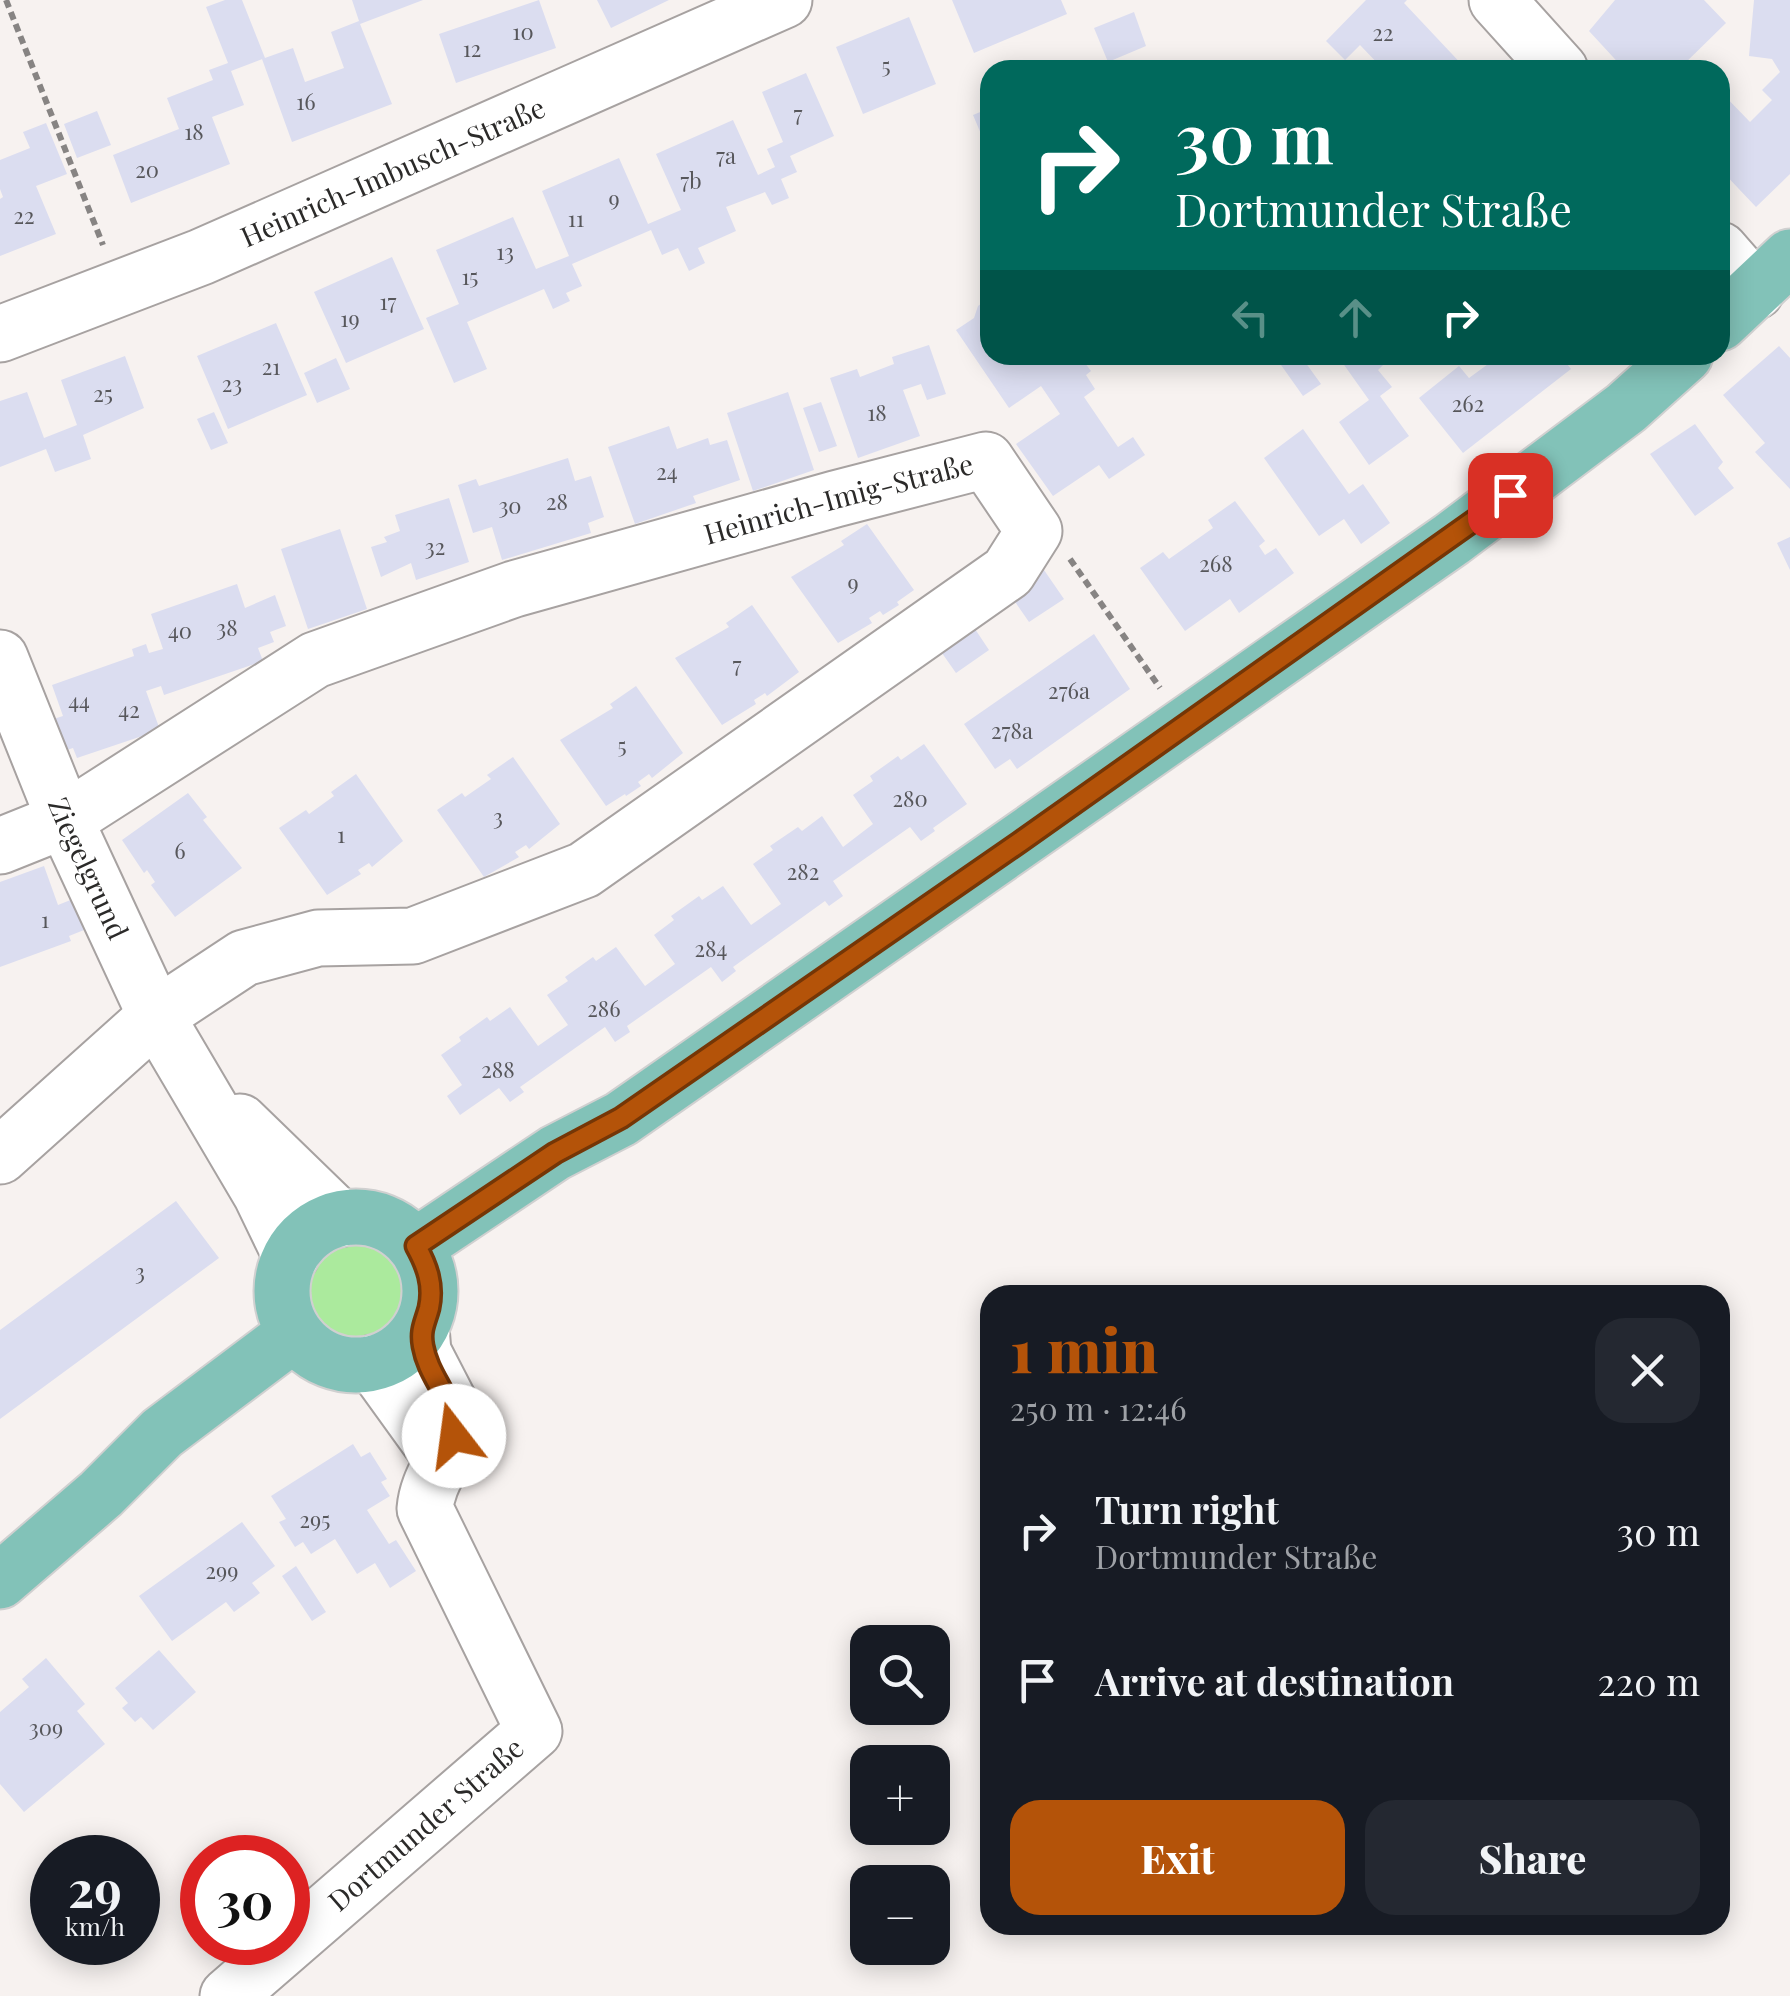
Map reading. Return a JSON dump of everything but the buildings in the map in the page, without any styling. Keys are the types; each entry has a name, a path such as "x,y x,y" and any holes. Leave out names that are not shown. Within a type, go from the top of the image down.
{"main road":[{"path":"420,1328 400,1350 373,1363 358,1366 329,1360 304,1344 286,1315 282,1295 291,1256 311,1232 340,1219 368,1218 395,1227 416,1246 555,1153 621,1118 1452,539 1626,408 1673,365"},
{"name":"Dortmunder Straße","path":"416,1246 427,1266 431,1287 429,1308 420,1328"},
{"path":"0,1580 101,1494 162,1433 295,1333"}],"street":[{"name":"Heinrich-Imbusch-Straße","path":"0,334 201,257 784,0"},
{"path":"1498,0 1551,60"},
{"path":"1730,261 1755,290"},
{"name":"Heinrich-Imig-Straße","path":"65,820 315,660 514,589 986,460 1034,531"},
{"path":"0,1156 156,1016 244,958 318,938 413,936 584,870 1008,572 1034,531"},
{"name":"Ziegelgrund","path":"0,658 65,820 156,1016 261,1194 291,1256"},
{"path":"0,846 65,820"},
{"name":"Ziegelgrund","path":"190,1069 340,1219"},
{"name":"Dortmunder Straße","path":"228,1996 534,1731 425,1509 426,1496 454,1436 454,1412 424,1352 420,1328"},
{"path":"373,1363 443,1460"}],"path":[{"path":"6,0 120,288"},
{"path":"1034,531 1063,549 1186,725"}],"green space":[{"path":"347,1243 365,1243 390,1256 400,1272 400,1308 390,1324 365,1337 347,1337 322,1324 309,1299 309,1281 322,1256"}],"route":[{"path":"454,1436 454,1412 424,1352 420,1328 429,1308 431,1287 427,1266 416,1246 555,1153 621,1118 1510,495"}]}
